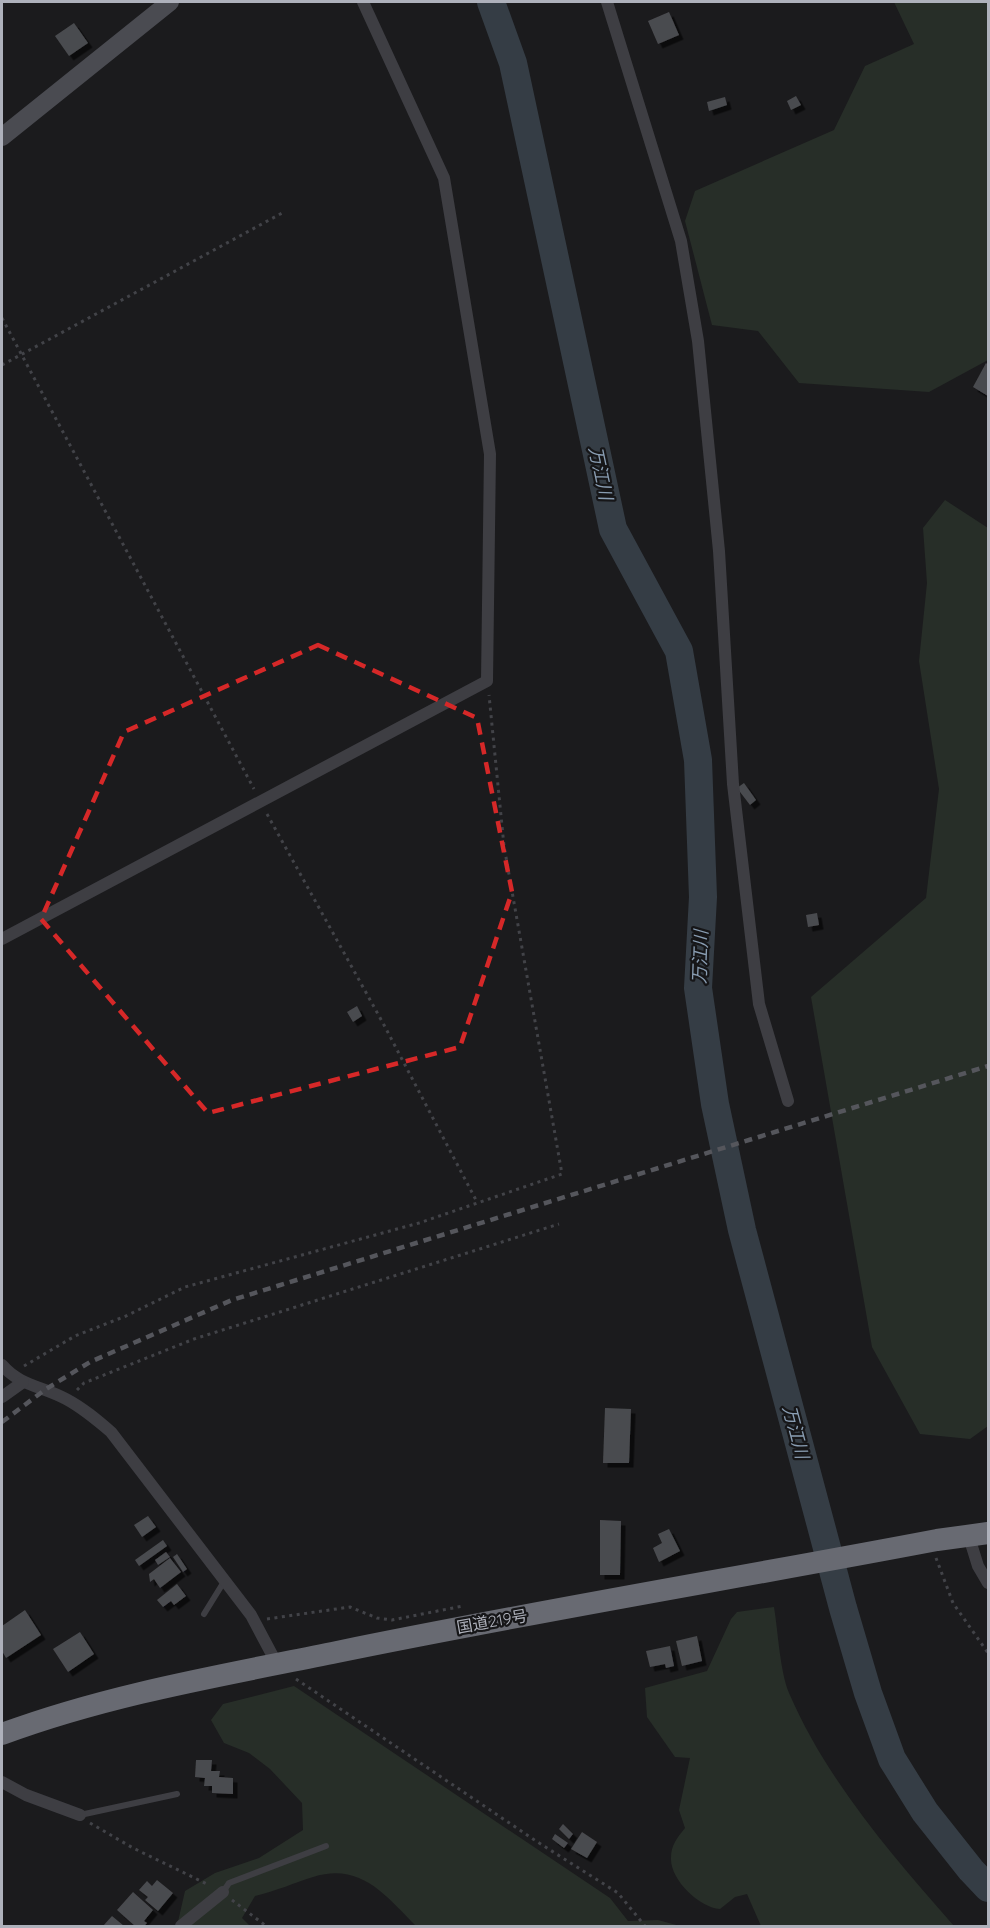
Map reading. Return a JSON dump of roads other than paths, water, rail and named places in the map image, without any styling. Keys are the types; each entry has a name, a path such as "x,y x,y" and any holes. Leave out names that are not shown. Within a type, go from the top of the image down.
{"highway":[{"name":"国道219号","path":"2,1734 40,1720 159,1688 473,1624 937,1540 979,1535"}],"street":[{"path":"2,137 170,2"},
{"path":"2,939 487,681 490,454 444,178 363,2"},
{"path":"607,2 681,241 698,341 719,551 736,807 759,1004 788,1101"},
{"path":"2,1365 18,1380 67,1399 90,1413 111,1432 225,1580 254,1622 277,1664"},
{"path":"2,1397 18,1380"},
{"path":"979,1535 978,1566 988,1582"},
{"path":"2,1782 26,1795 80,1815"},
{"path":"181,1926 223,1892"}],"lane":[{"path":"204,1614 225,1580"},
{"path":"80,1815 177,1794"},
{"path":"223,1892 229,1883 326,1846"}],"waterway":[{"name":"万江川","path":"491,2 513,63 613,529 679,651 698,760 703,897 698,988 715,1104 742,1230 843,1608 868,1693 892,1759 925,1812 988,1888"}],"railway":[{"path":"2,1422 46,1389 90,1362 232,1300 988,1066"}]}
